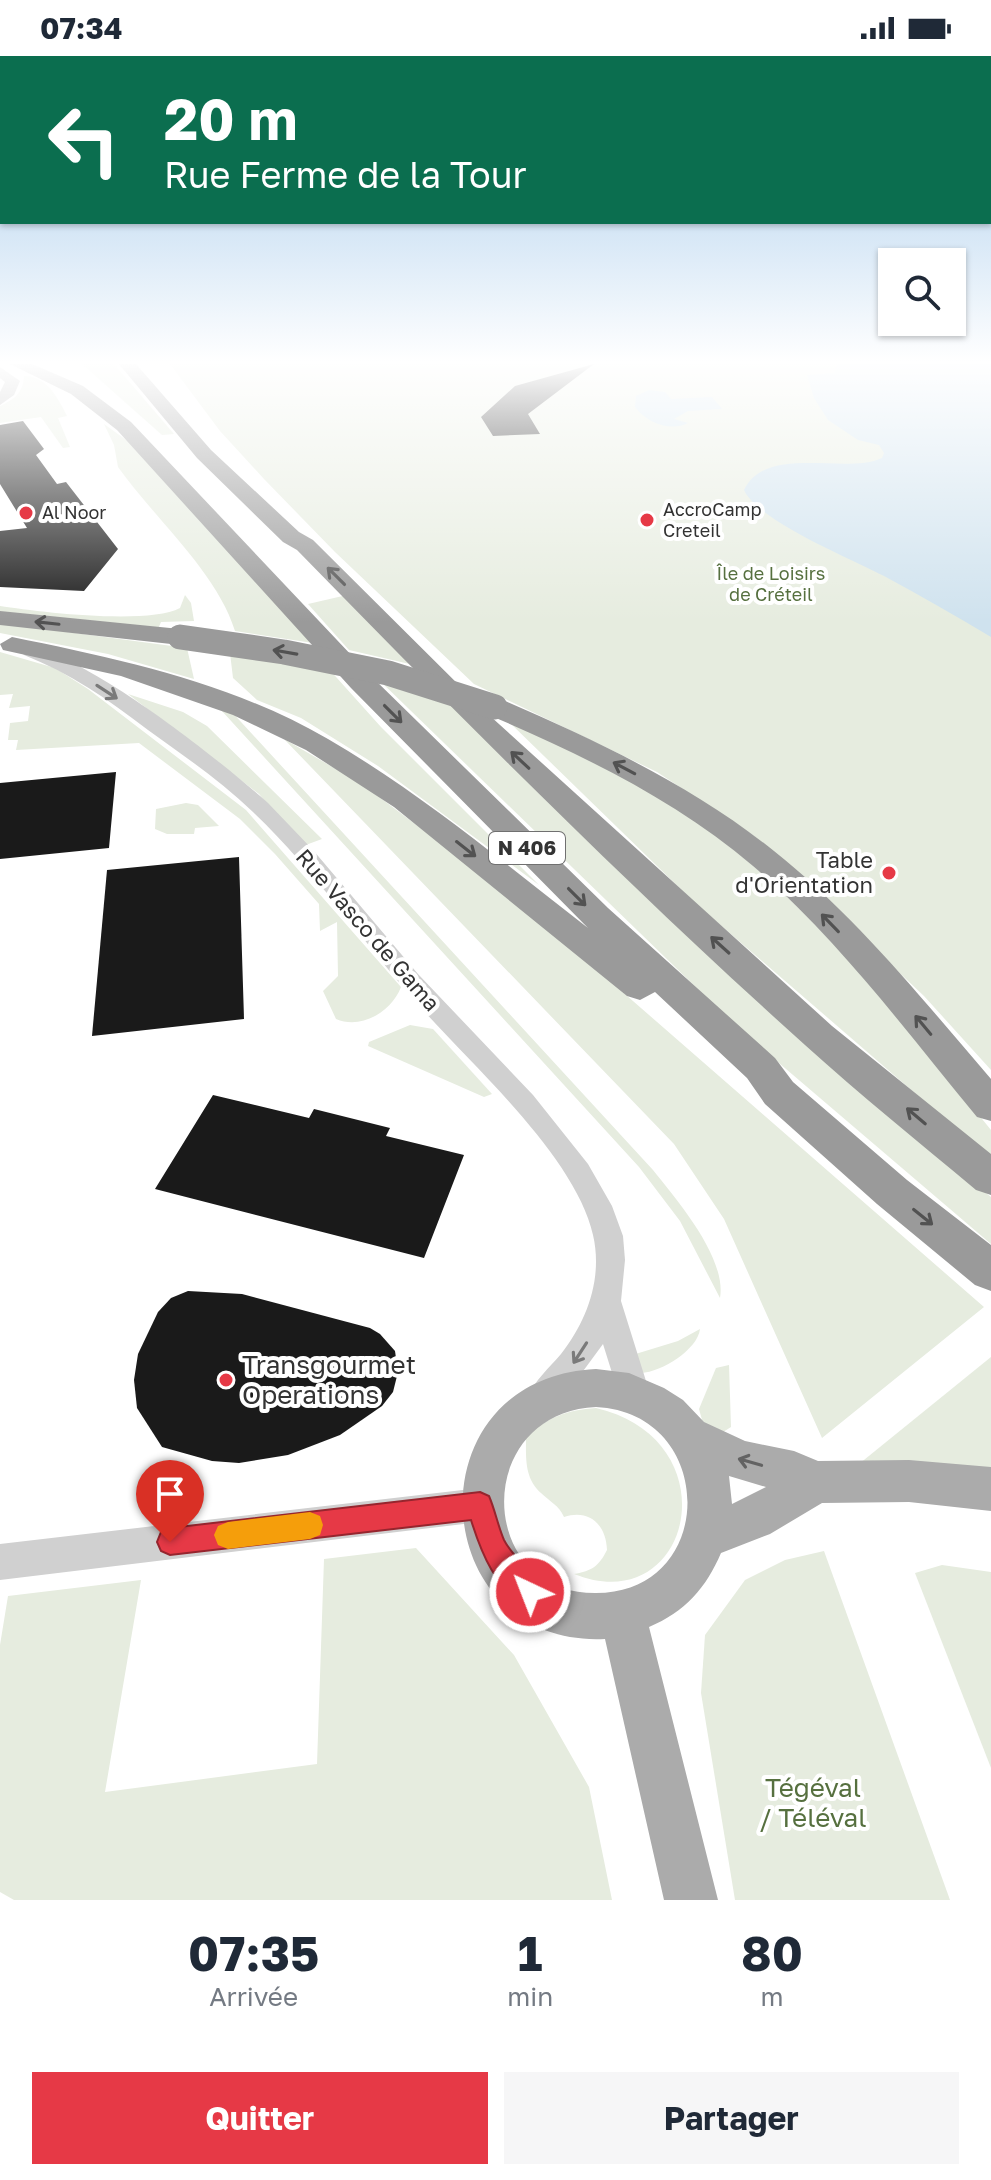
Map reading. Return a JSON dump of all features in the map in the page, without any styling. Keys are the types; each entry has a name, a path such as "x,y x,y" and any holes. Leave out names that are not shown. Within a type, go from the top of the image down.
{"highway":[{"path":"146,450 268,584 283,595"},
{"name":"N 406","path":"162,450 277,582 283,595 361,682 596,916 761,1068 779,1093 892,1192 991,1271"},
{"path":"201,450 291,537 305,545"},
{"name":"N 406","path":"220,450 300,535 305,545 467,709 819,1036 983,1172"},
{"path":"0,618 180,637 284,652 388,673 495,707 566,737 638,775 726,832 795,886 884,980 991,1106"},
{"path":"6,644 62,653 155,678 243,709 316,744 405,801 616,967 748,1078 779,1093"}],"main road":[{"path":"582,1388 635,1397 662,1412 684,1434 707,1482 707,1536 691,1572 661,1600 623,1615 574,1613 530,1592 515,1579 493,1547 480,1505 486,1464 494,1443 524,1409 544,1397 582,1388"},
{"path":"684,1434 742,1461 794,1472 818,1482 909,1481 991,1489"},
{"path":"707,1536 754,1518 818,1482"},
{"path":"623,1615 691,1900"}],"street":[{"name":"Rue Vasco de Gama","path":"6,644 50,658 107,692 237,786 272,819 430,1003 496,1072 589,1190 607,1234 611,1264 607,1304 580,1355 544,1397"},
{"name":"Rue Vasco de Gama","path":"607,1304 635,1397"},
{"path":"0,1562 480,1505"}],"green space":[{"path":"115,450 139,450 313,643 235,631 226,609 200,567 118,467"},
{"name":"Île de Loisirs de Créteil","path":"237,450 991,450 991,1070 924,996 754,836 657,772 474,684 335,552"},
{"path":"185,595 191,603 194,621 161,622 158,629 0,613 0,606 92,616 144,616 180,608"},
{"path":"347,595 414,665 349,650 308,604"},
{"path":"0,623 187,648 194,679 108,654 0,633"},
{"path":"0,652 55,668 88,689 246,810 401,987 391,1004 366,1020 346,1022 336,1019 323,991 338,976 337,922 320,931 319,904 275,854 240,819 139,743 16,750 18,740 8,740 10,723 28,721 30,706 9,708 13,694 0,695"},
{"path":"230,653 328,668 381,727 539,885 378,766 301,718 257,700 233,678"},
{"path":"377,678 455,703 825,1061 991,1197 991,1244 738,1028"},
{"path":"128,694 183,712 207,726 322,839 303,846 259,794"},
{"path":"221,710 230,710 653,1170 687,1213 708,1248 716,1265 720,1298 680,1221 639,1167"},
{"path":"506,719 664,800 713,833 752,865 861,973 959,1090 991,1130 991,1159 695,903"},
{"path":"284,739 362,784 524,906 984,1307 822,1438 724,1219 674,1144"},
{"path":"186,803 198,805 219,826 195,828 194,834 167,834 155,829 156,809"},
{"path":"410,1025 433,1029 492,1094 484,1097 368,1046 369,1042"},
{"path":"700,1329 698,1337 686,1351 659,1369 641,1373 629,1356 678,1341"},
{"path":"991,1357 991,1471 859,1464"},
{"path":"729,1365 731,1427 720,1434 704,1427 699,1409 716,1368"},
{"path":"596,1408 639,1426 667,1454 680,1487 681,1521 669,1551 646,1572 614,1582 574,1574 594,1567 601,1560 607,1550 603,1533 600,1526 588,1517 564,1517 531,1481 526,1459 526,1436 534,1429 559,1416"},
{"path":"416,1548 514,1655 589,1787 612,1900 14,1900 0,1892 0,1645 8,1596 141,1580 105,1792 317,1764 324,1559"},
{"name":"Tégéval / Téléval","path":"824,1551 950,1900 735,1900 701,1693 705,1635 745,1580 785,1560"},
{"path":"942,1565 991,1572 991,1768 915,1573"}],"water":[{"path":"882,450 991,450 991,637 884,576 786,526 753,502 744,490 755,476 770,468 788,464 867,462 882,458"}],"building":[{"path":"0,450 43,450 36,455 57,484 66,482 118,549 84,591 0,587 0,531 27,528 0,484"},
{"path":"116,772 109,848 0,859 0,783"},
{"path":"239,857 244,1019 92,1036 107,870"},
{"path":"213,1095 309,1118 314,1109 390,1128 386,1136 464,1155 424,1258 155,1189"},
{"path":"188,1291 242,1294 370,1328 395,1351 398,1372 393,1392 382,1406 340,1435 288,1455 239,1463 212,1461 162,1447 137,1408 134,1380 138,1354 158,1312 171,1298"}],"slow traffic":[{"path":"228,1535 310,1525"}],"place":[{"name":"Al Noor","path":"26,513"},
{"name":"AccroCamp Creteil","path":"647,520"},
{"name":"Table d'Orientation","path":"889,873"},
{"name":"Transgourmet Operations","path":"226,1380"}],"route":[{"path":"170,1542 480,1505 493,1547 515,1579 530,1592"}]}
